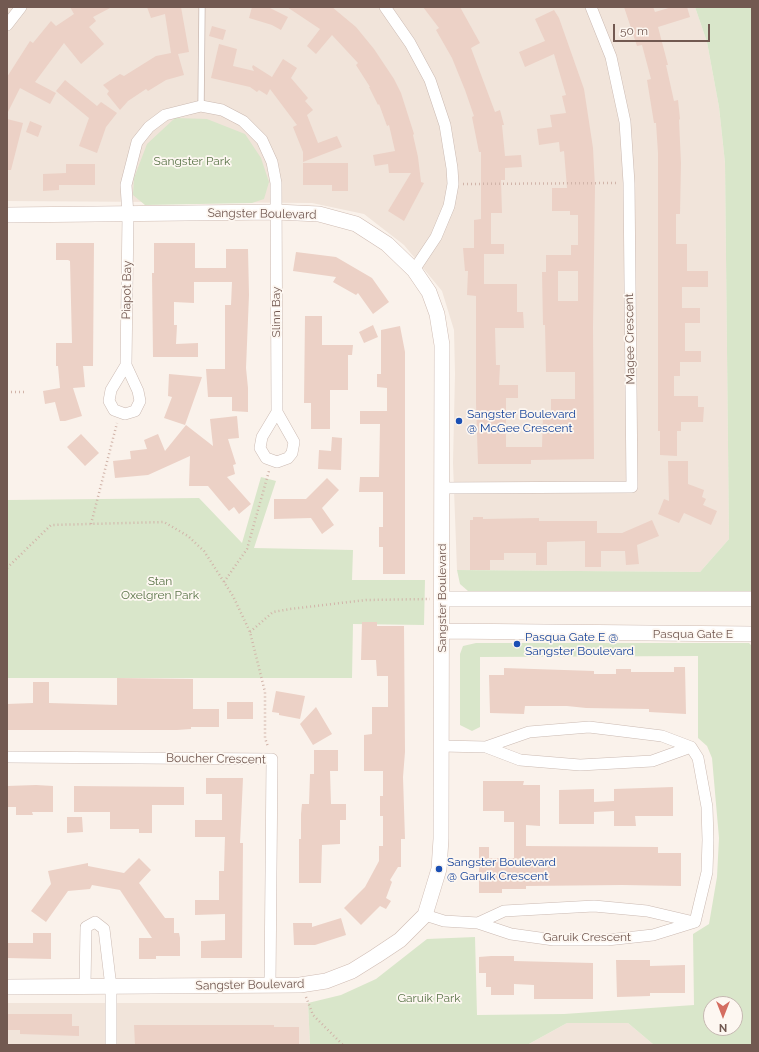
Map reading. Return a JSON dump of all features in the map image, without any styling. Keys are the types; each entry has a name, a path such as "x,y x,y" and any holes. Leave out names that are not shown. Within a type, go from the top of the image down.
{"street":[{"path":"7,25 21,7"},
{"path":"385,7 410,43 430,80 445,125 453,184 449,206 436,237 414,270"},
{"name":"Magee Crescent","path":"442,488 632,487 629,183 625,122 611,57 591,7"},
{"name":"Slinn Bay","path":"201,106 222,110 243,121 262,140 272,162 276,183 277,412 260,442 262,454 271,461"},
{"name":"Piapot Bay","path":"126,365 109,396 111,406 119,413 125,414 135,411 140,401 138,391 126,365 128,215 126,185 137,142 149,127 165,115 201,106"},
{"name":"Sangster Boulevard","path":"7,215 128,215 276,212 319,214 356,224 387,244 414,270 429,292 432,300 437,314 442,345 442,746 438,870 424,916 400,940 352,971 326,981 300,985 7,987"},
{"path":"271,461 283,461 292,453 294,448 292,436 277,412"},
{"path":"442,599 752,599"},
{"name":"Pasqua Gate E","path":"442,631 752,634"},
{"path":"486,747 529,732 589,728 662,736 691,747 698,758 707,807 708,840 707,872 695,922"},
{"path":"442,746 486,747 520,760 580,765 652,760 691,747"},
{"name":"Boucher Crescent","path":"7,758 272,759 270,985"},
{"name":"Garuik Crescent","path":"478,923 504,911 594,906 647,911 695,922"},
{"name":"Garuik Crescent","path":"424,916 444,921 478,923 511,934 554,940 607,940 653,935 695,922"},
{"path":"85,986 86,928 95,922 104,929 111,987 111,1045"}],"lane":[{"path":"201,106 202,7"}],"path":[{"path":"453,184 629,183"},
{"path":"7,392 24,392"},
{"path":"91,524 119,413"},
{"path":"224,582 247,549 271,461"},
{"path":"7,568 51,525 164,522 188,536 204,551 233,596 250,632 265,692 265,738 272,759"},
{"path":"250,632 273,612 290,609 366,600 442,599"},
{"path":"300,985 313,1014 343,1045"}],"shaded area":[{"path":"7,7 695,7 707,42 719,107 725,163 729,539 700,572 457,570 453,463 455,374 454,330 442,291 404,245 364,214 312,203 7,201"},
{"path":"7,1003 308,1003 310,1045 7,1045"},
{"path":"567,1023 628,1023 654,1045 527,1045"}],"green space":[{"path":"695,7 752,7 752,591 744,593 468,591 460,584 457,570 700,572 729,539 725,163 719,107 707,42"},
{"name":"Sangster Park","path":"175,118 207,119 245,134 261,158 269,182 264,199 252,203 145,205 133,195 134,178 147,144"},
{"name":"Stan Oxelgren Park","path":"261,477 276,481 254,548 353,550 352,580 425,580 424,625 353,624 352,678 7,678 7,500 199,498 242,543"},
{"name":"Garuik Park","path":"476,643 749,643 752,646 752,1045 654,1045 628,1023 567,1023 527,1045 310,1045 308,1003 341,995 376,979 427,939 475,937 477,1015 564,1014 694,1005 693,934 709,924 717,877 719,838 712,758 707,746 698,738 698,656 480,657 480,727 472,731 460,725 460,654 463,646"}],"building":[{"path":"70,7 112,7 93,17 96,21 89,27 104,44 81,64 64,43 35,82 56,93 50,104 20,88 7,114 7,77 30,41 33,43 51,21 56,26 74,14"},
{"path":"147,7 181,7 189,52 178,54 184,75 166,80 148,91 146,89 128,101 120,110 107,94 109,91 103,85 120,74 124,76 156,56 171,53 165,14 151,18"},
{"path":"252,7 268,7 288,17 281,30 272,25 249,18"},
{"path":"287,7 332,7 356,27 374,49 394,79 401,93 414,134 421,182 424,183 404,221 388,211 411,173 389,173 388,164 375,166 373,155 395,151 389,125 387,126 379,104 378,105 370,87 356,65 358,63 332,35 316,54 307,46 320,29"},
{"path":"423,7 460,7 480,43 471,48 495,112 500,110 504,125 502,125 505,156 521,155 522,167 505,168 505,180 501,180 502,213 491,213 491,244 504,244 504,254 484,254 484,284 517,284 517,312 523,312 524,328 495,328 496,365 500,365 499,385 518,385 518,398 506,398 506,447 542,447 543,415 551,415 551,399 575,399 575,372 546,372 542,272 546,272 546,255 571,255 571,245 578,245 578,215 570,215 570,211 552,211 552,188 567,188 564,151 560,152 559,142 539,145 537,129 552,127 550,115 566,113 562,96 566,95 554,54 525,67 519,52 545,41 535,19 554,10 559,18 584,89 593,148 595,187 593,327 594,459 531,460 531,464 478,464 476,403 476,296 467,295 468,271 465,271 463,248 474,248 474,220 481,219 481,152 479,152 472,117 474,116 452,58 436,30 439,28","holes":["558,271 578,271 578,301 558,301"]},
{"path":"624,7 653,7 655,12 672,7 687,7 690,17 658,27 668,65 666,65 674,101 678,100 680,119 680,214 676,214 676,244 687,244 687,271 708,271 708,287 682,287 682,308 700,308 700,323 685,323 685,351 701,351 701,362 680,362 680,376 674,376 674,396 698,396 698,407 704,407 703,422 681,422 681,431 677,431 677,456 660,455 660,431 658,431 658,153 656,123 654,123 647,80 651,79 642,45 637,46"},
{"path":"212,26 226,30 223,40 209,36"},
{"path":"219,44 237,49 233,66 254,71 252,67 253,65 272,77 283,59 297,68 291,78 308,98 305,101 313,110 307,115 318,143 337,136 342,147 303,162 303,152 293,127 297,125 270,89 267,95 259,90 257,92 250,87 211,78"},
{"path":"65,80 97,106 101,102 117,113 106,127 97,153 79,146 89,118 56,91"},
{"path":"7,119 23,123 11,170 7,170"},
{"path":"30,121 42,126 38,137 26,132"},
{"path":"303,163 348,163 348,191 332,191 332,185 303,185"},
{"path":"66,164 95,164 95,185 59,185 59,190 43,191 43,174 66,173"},
{"path":"56,243 94,243 93,366 83,366 85,387 73,388 82,416 65,421 60,421 55,402 45,404 43,391 60,388 58,366 56,366 56,343 72,343 70,261 56,260"},
{"path":"154,243 195,243 195,268 226,268 226,249 248,249 249,295 246,368 248,412 232,411 232,397 208,397 206,369 225,369 225,305 231,305 232,282 194,282 194,303 174,302 174,325 177,325 176,344 198,343 198,357 153,357 152,273 154,273"},
{"path":"296,252 336,257 372,278 389,302 373,314 358,293 356,295 333,282 336,277 293,271"},
{"path":"305,316 322,316 322,345 353,345 352,355 348,355 348,390 330,390 330,429 311,429 311,403 304,403"},
{"path":"373,325 378,337 364,343 359,332"},
{"path":"400,326 405,352 405,574 383,574 383,547 379,547 379,527 383,527 383,492 359,492 360,477 379,477 380,424 360,424 360,411 387,411 387,388 377,387 377,374 381,374 381,330"},
{"path":"169,374 202,377 185,425 164,418 172,397 168,396"},
{"path":"237,416 239,438 228,439 236,464 233,465 235,474 227,477 251,504 239,514 234,507 229,511 208,486 189,486 190,456 148,475 115,478 113,461 131,459 130,451 147,449 144,440 158,434 165,451 186,425 213,446 210,419"},
{"path":"81,434 99,453 85,466 67,447"},
{"path":"332,437 342,438 341,470 318,469 319,450 331,451"},
{"path":"668,461 688,461 688,484 704,490 702,497 706,499 703,505 717,511 711,525 684,513 679,523 658,514 664,499 669,501"},
{"path":"327,478 339,490 322,508 334,525 322,534 311,518 274,519 274,499 306,499"},
{"path":"473,517 483,517 483,519 539,518 539,521 597,521 597,533 622,533 652,520 659,536 637,545 639,564 626,565 625,551 601,551 601,567 585,567 585,541 547,542 547,565 536,565 536,553 504,553 504,560 490,560 490,570 470,570 470,520 473,520"},
{"path":"362,622 377,622 377,626 404,626 405,752 403,777 405,839 401,839 401,867 398,867 390,880 392,882 386,898 391,901 386,909 380,906 361,925 344,908 365,887 379,861 379,846 383,846 383,816 380,816 380,796 383,796 383,771 364,771 364,735 372,734 372,707 388,707 388,676 377,676 376,660 361,660"},
{"path":"674,667 685,667 686,714 649,712 649,709 586,708 567,706 525,706 524,714 490,713 489,675 504,675 504,668 594,671 594,674 616,674 616,669 631,669 631,672 674,672"},
{"path":"117,678 193,679 193,709 219,709 219,727 191,727 191,729 177,730 7,730 7,704 33,703 33,682 49,682 49,703 117,705"},
{"path":"276,691 305,696 300,719 279,715 279,713 272,712"},
{"path":"227,702 253,702 253,719 227,719"},
{"path":"316,707 332,734 313,745 300,724"},
{"path":"314,750 338,750 338,771 330,771 331,804 346,804 346,820 340,820 340,844 322,845 321,883 299,883 299,839 301,839 302,804 309,804 310,774 314,774"},
{"path":"206,778 243,778 240,843 243,843 242,958 201,958 201,941 225,940 225,914 195,915 195,900 219,900 219,871 224,871 225,837 195,837 195,820 222,820 222,794 206,794"},
{"path":"483,781 524,781 523,785 540,785 540,826 526,825 526,846 658,847 658,853 681,853 681,886 526,886 526,889 502,889 502,893 479,893 479,847 489,847 489,858 514,858 514,822 504,822 504,811 483,811"},
{"path":"7,786 53,786 53,812 32,812 33,815 16,815 16,807 7,807"},
{"path":"74,786 184,787 184,805 152,805 152,833 139,833 139,829 110,829 110,812 74,812"},
{"path":"673,787 673,816 635,816 636,826 614,826 614,811 594,812 594,824 559,824 559,790 594,789 594,802 614,801 614,789"},
{"path":"67,817 82,817 83,832 67,833"},
{"path":"139,858 151,870 139,883 165,918 174,918 174,933 179,933 180,938 180,956 156,956 156,959 139,959 139,938 152,938 120,890 92,885 90,889 68,891 46,922 31,911 51,884 48,871 88,863 88,866 124,873"},
{"path":"341,918 346,935 315,945 294,945 293,923 312,923 312,927"},
{"path":"33,933 51,933 51,959 7,958 7,943 33,943"},
{"path":"514,956 514,961 593,963 593,999 534,999 534,985 514,984 514,995 491,995 491,987 486,987 486,973 479,973 479,957"},
{"path":"616,960 650,960 650,966 685,965 685,993 650,993 650,996 617,997"},
{"path":"7,1014 72,1014 72,1026 79,1026 79,1036 20,1034 20,1030 7,1030"},
{"path":"134,1025 274,1025 274,1027 299,1027 299,1045 135,1045"}],"place":[{"name":"Sangster Boulevard @ McGee Crescent","path":"459,421"},
{"name":"Pasqua Gate E @ Sangster Boulevard","path":"517,644"},
{"name":"Sangster Boulevard @ Garuik Crescent","path":"439,869"}]}
